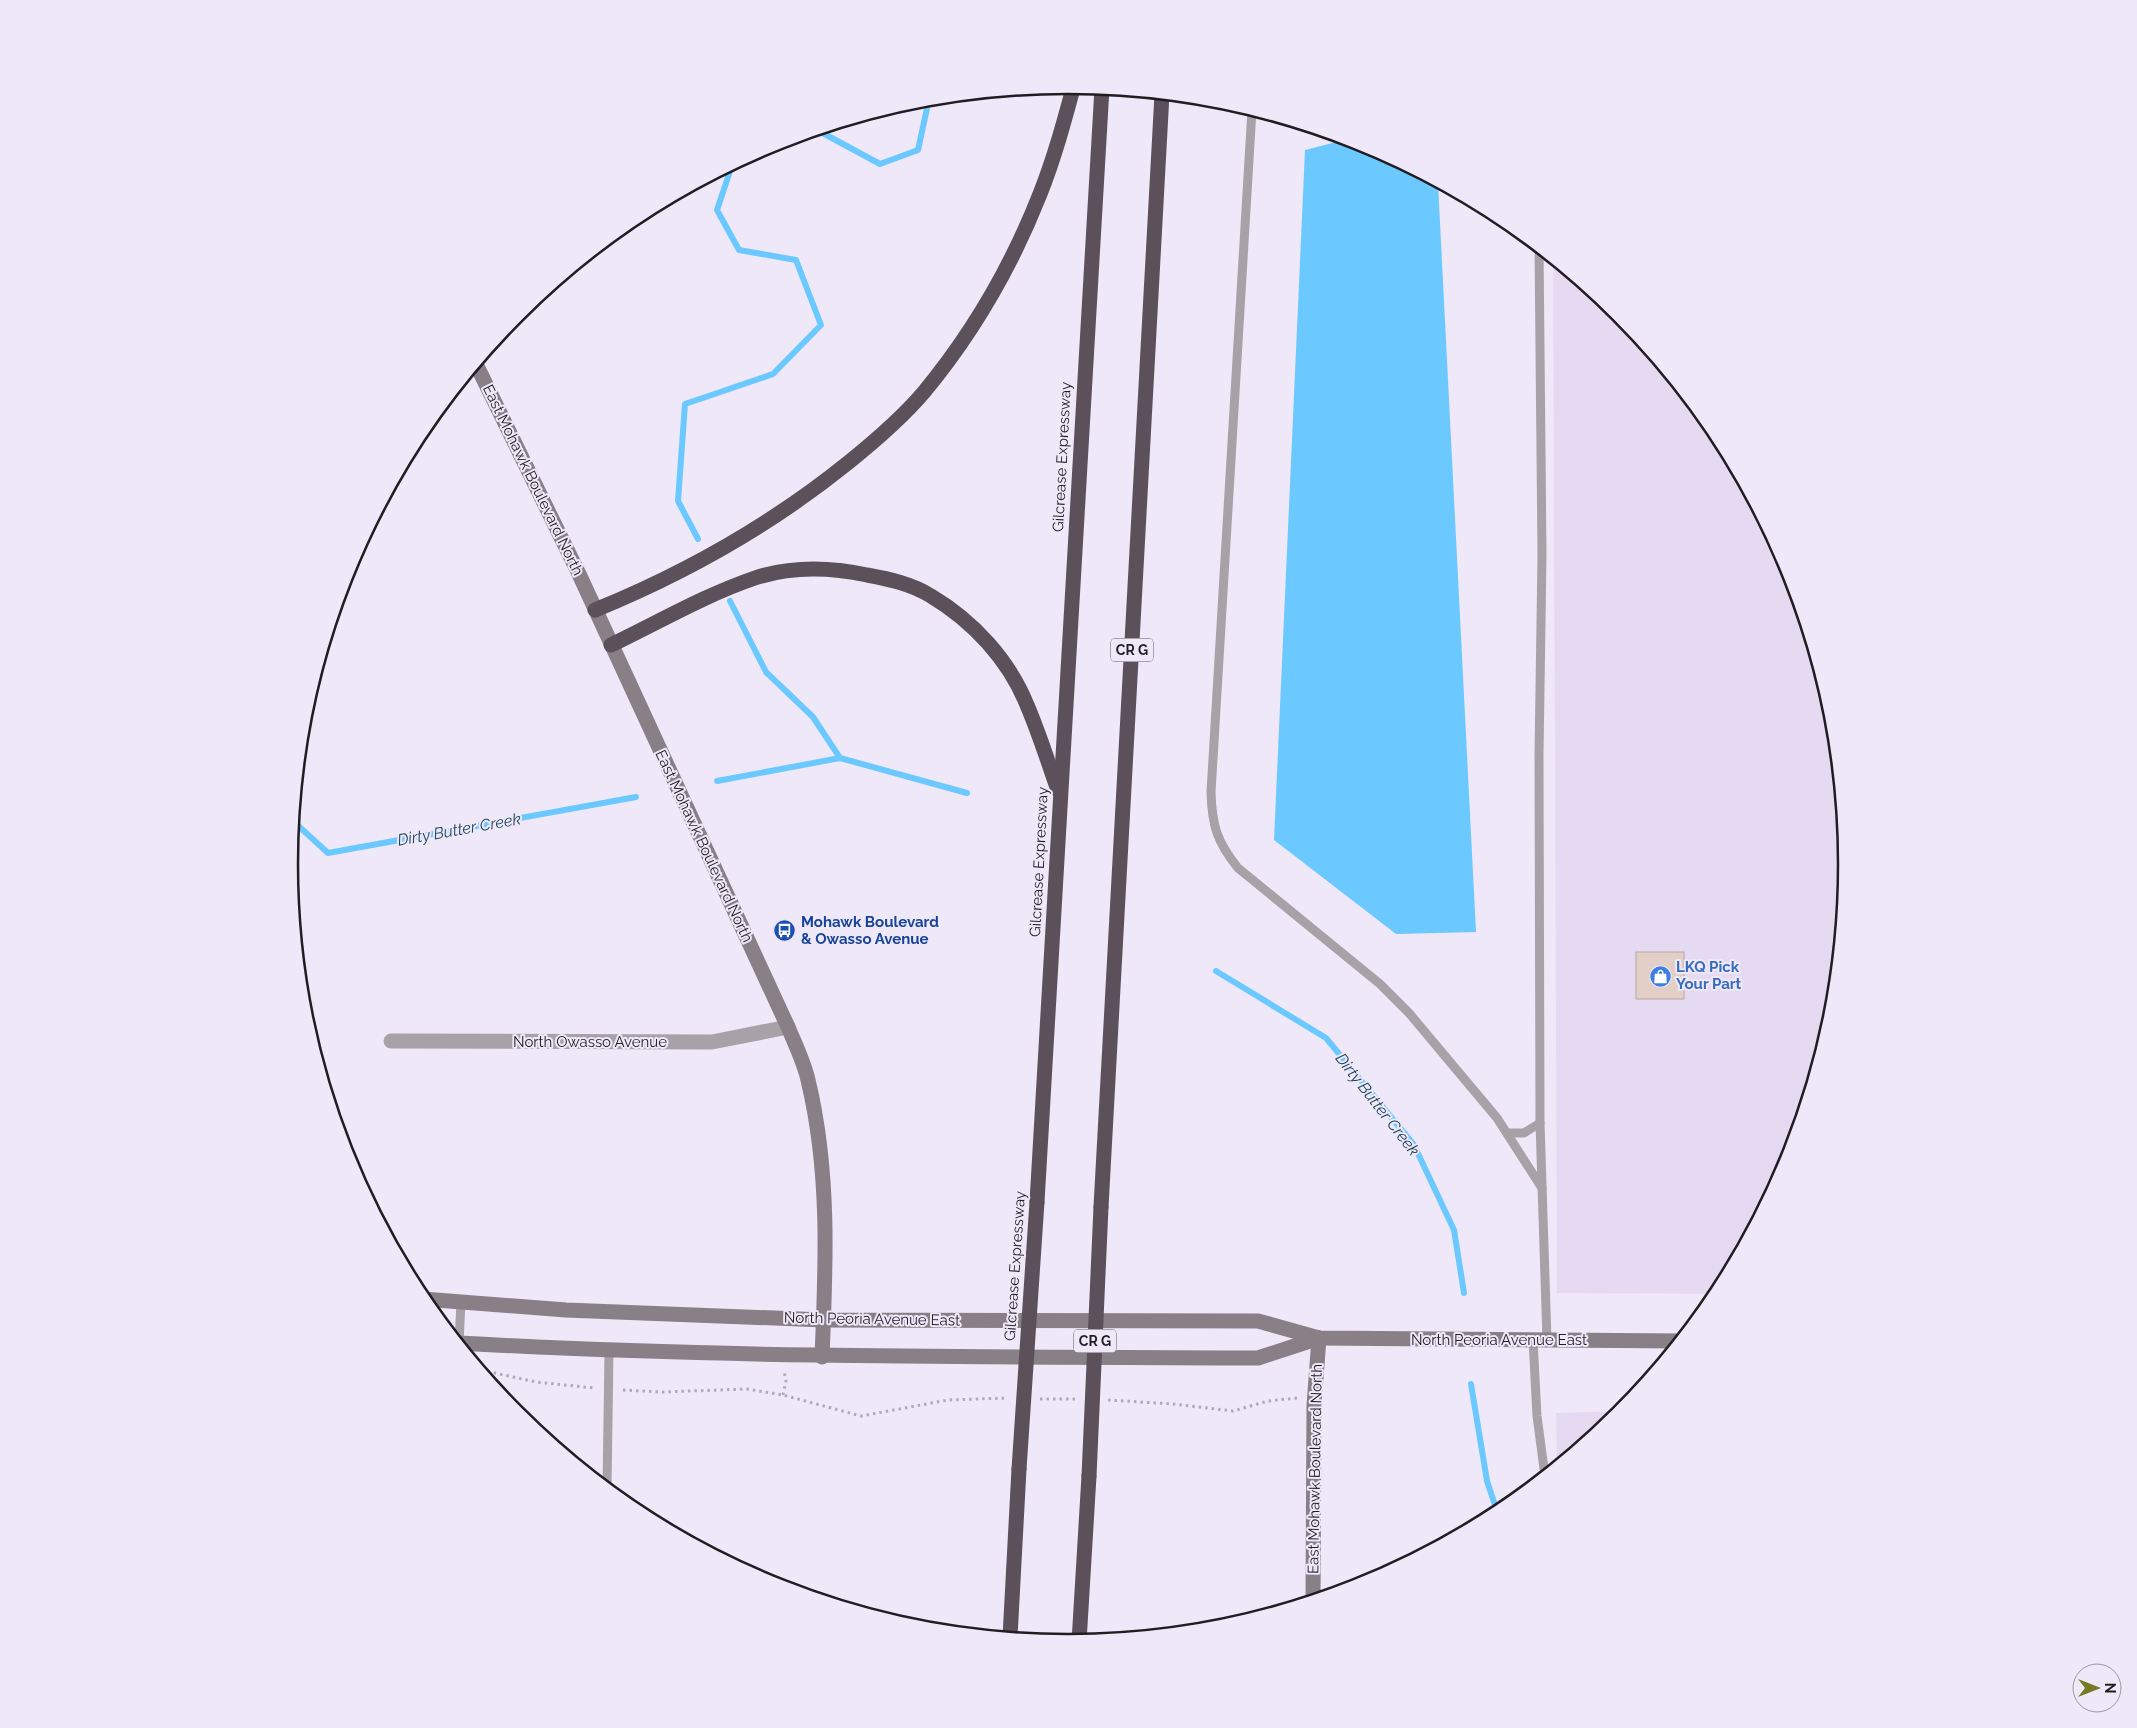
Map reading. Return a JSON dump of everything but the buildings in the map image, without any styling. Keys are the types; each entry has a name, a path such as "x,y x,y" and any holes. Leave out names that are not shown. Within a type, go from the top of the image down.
{"highway":[{"path":"596,610 714,555 758,529 826,480 881,436 923,393 970,331 1013,253 1040,194 1060,136 1072,94"},
{"name":"Gilcrease Expressway","path":"1010,1632 1102,95"},
{"name":"CR G","path":"1079,1634 1162,99"},
{"path":"611,645 705,599 756,578 792,569 826,568 897,581 930,595 985,639 1005,665 1027,703 1060,796"}],"main road":[{"name":"East Mohawk Boulevard North","path":"478,369 596,610 788,1027 808,1078 820,1137 826,1206 822,1357"},
{"name":"North Peoria Avenue East","path":"434,1301 566,1310 824,1320 1258,1321 1319,1338 1673,1341"},
{"name":"East Mohawk Boulevard North","path":"1313,1594 1314,1396 1319,1338"},
{"name":"North Peoria Avenue East","path":"465,1343 609,1351 822,1357 1258,1358 1319,1338"}],"street":[{"name":"North Owasso Avenue","path":"391,1041 712,1042 788,1027"}],"lane":[{"path":"1252,116 1211,792 1211,812 1216,831 1224,850 1238,868 1380,984 1410,1013 1454,1065 1507,1133 1542,1188"},
{"path":"1539,255 1542,555 1539,755 1540,1123 1542,1188 1540,1340 1536,1416 1544,1469"},
{"path":"1507,1133 1524,1133 1540,1123"},
{"path":"459,1336 461,1302"},
{"path":"607,1480 609,1351"}],"path":[{"path":"723,1389 746,1389 784,1395 861,1416 948,1400 1007,1398"},
{"path":"1107,1400 1164,1403 1233,1411 1268,1401 1314,1396"},
{"path":"1037,1399 1087,1399"}],"shaded area":[{"path":"1553,266 1613,319 1648,356 1680,395 1736,479 1759,523 1780,569 1798,616 1813,665 1832,763 1839,864 1832,965 1813,1063 1798,1112 1780,1159 1736,1249 1709,1292 1708,1294 1557,1293"},
{"path":"1610,1411 1557,1459 1556,1413"}],"water":[{"path":"1336,142 1363,152 1438,189 1476,932 1396,934 1274,840 1305,150"}],"waterway":[{"path":"824,134 880,164 918,150 927,107"},
{"path":"698,539 678,501 685,404 773,374 821,325 796,260 739,250 717,210 730,172"},
{"path":"730,601 766,672 813,717 840,758"},
{"name":"Dirty Butter Creek","path":"717,781 840,758 967,793"},
{"name":"Dirty Butter Creek","path":"299,827 328,853 636,797"},
{"name":"Dirty Butter Creek","path":"1216,971 1326,1038 1414,1145 1454,1230 1464,1293"},
{"name":"Dirty Butter Creek","path":"1471,1384 1487,1481 1495,1505"}],"place":[{"name":"Mohawk Boulevard & Owasso Avenue","path":"785,931"},
{"name":"LKQ Pick Your Part","path":"1660,976"}]}
